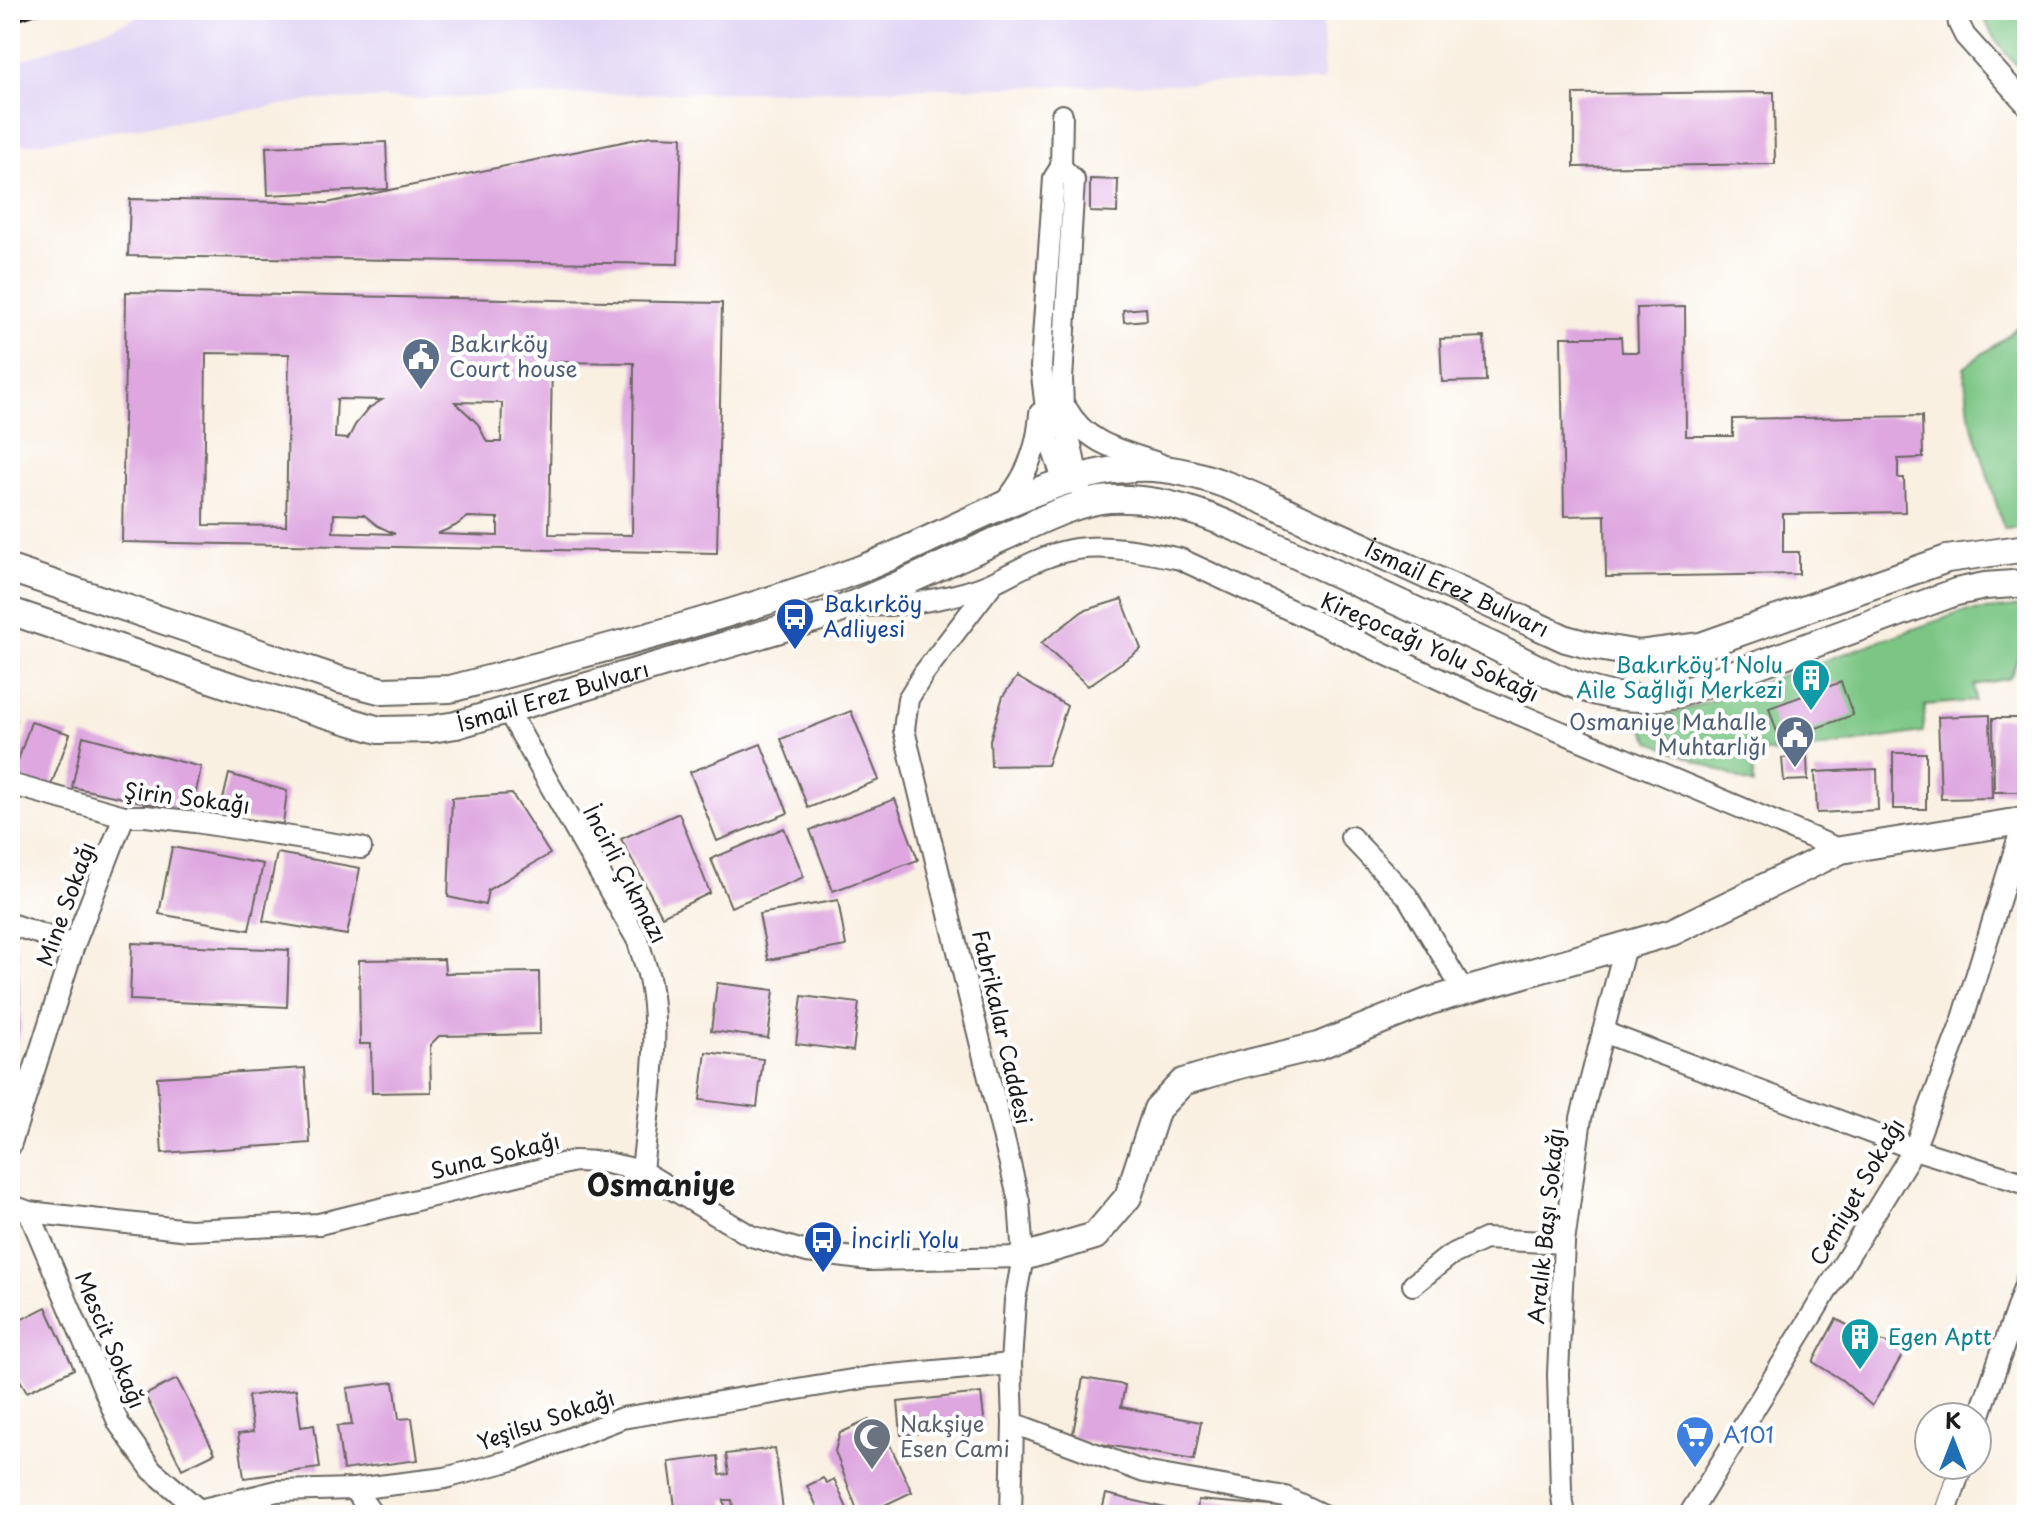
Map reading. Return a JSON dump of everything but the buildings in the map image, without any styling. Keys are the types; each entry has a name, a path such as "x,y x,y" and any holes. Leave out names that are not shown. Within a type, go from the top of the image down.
{"street":[{"path":"1957,10 1965,36 2027,105"},
{"path":"1000,507 1013,493 1034,452 1039,427 1052,192 1054,178 1061,167 1062,115"},
{"path":"1061,167 1074,180 1062,359 1063,400 1085,505"},
{"path":"1041,381 1050,442 1059,468 1078,480"},
{"path":"1063,400 1083,430 1098,442 1183,472"},
{"name":"İsmail Erez Bulvarı","path":"10,569 340,680 383,691 417,691 450,689 753,607 861,569 1000,507 1108,471 1132,468 1183,472 1268,503 1566,639 1639,654 1701,646 1947,559 2027,548"},
{"name":"İsmail Erez Bulvarı","path":"10,611 246,691 379,730 456,725 853,605 1017,531 1108,499 1153,501 1193,511 1574,685 1613,698 1642,700 1681,693 1956,592 2027,583"},
{"name":"Kireçocağı Yolu Sokağı","path":"993,583 1016,569 1075,549 1131,549 1180,559 1476,696 1841,850"},
{"path":"853,605 881,607 913,603 993,583"},
{"name":"Fabrikalar Caddesi","path":"993,583 924,673 908,699 904,730 1019,1201 1023,1257 1015,1300 1011,1364 1011,1515"},
{"name":"İncirli Çıkmazı","path":"507,709 638,941 642,954 649,978 653,1012 652,1073 642,1171"},
{"name":"Şirin Sokağı","path":"10,784 124,816 195,822 361,848"},
{"name":"Mine Sokağı","path":"10,1146 74,945 124,816"},
{"path":"1023,1257 1095,1236 1128,1197 1157,1109 1183,1082 1318,1046 1430,1001 1672,932 1841,850 2025,820"},
{"name":"Cemiyet Sokağı","path":"1689,1515 1914,1149 1963,1019 2025,820"},
{"path":"1351,837 1407,896 1464,992"},
{"path":"10,924 74,945"},
{"name":"Aralık Başı Sokağı","path":"1565,1515 1561,1491 1558,1374 1564,1243 1581,1118 1625,946"},
{"path":"1603,1032 1914,1149 2027,1184"},
{"name":"Suna Sokağı","path":"19,1208 189,1230 319,1224 574,1161 603,1162 642,1171 751,1236 807,1252 869,1260 1023,1257"},
{"name":"Mescit Sokağı","path":"19,1208 119,1424 152,1470 198,1512"},
{"path":"1413,1285 1449,1256 1485,1239 1564,1243"},
{"path":"1985,1401 2027,1279"},
{"name":"Yeşilsu Sokağı","path":"198,1512 277,1491 354,1489 445,1478 516,1459 622,1418 870,1377 1011,1364"},
{"path":"1013,1423 1144,1472 1285,1497 1323,1515"},
{"path":"1945,1515 1957,1481"},
{"path":"354,1489 373,1515"}],"shaded area":[{"path":"152,10 1323,10 1324,81 315,100 10,147 10,64"}],"green space":[{"path":"1984,10 2027,10 2027,66 2023,71 1992,35"},
{"path":"2027,318 2027,527 2004,529 1969,413 1964,367"},
{"path":"2027,606 2027,634 2010,678 1974,685 1975,701 1925,705 1923,732 1785,753 1752,751 1754,785 1651,742 1641,725 1962,612"}],"railway":[{"path":"10,21 43,10"}],"place":[{"name":"Bakırköy Court house","path":"421,391"},
{"name":"Bakırköy Adliyesi","path":"795,651"},
{"name":"Bakırköy 1 Nolu Aile Sağlığı Merkezi","path":"1811,712"},
{"name":"Osmaniye Mahalle Muhtarlığı","path":"1795,769"},
{"name":"İncirli Yolu","path":"823,1274"},
{"name":"Egen Aptt","path":"1860,1371"},
{"name":"A101","path":"1695,1469"},
{"name":"Nakşiye Esen Cami","path":"872,1471"}],"district":[{"name":"Osmaniye","path":"661,1186"}]}
